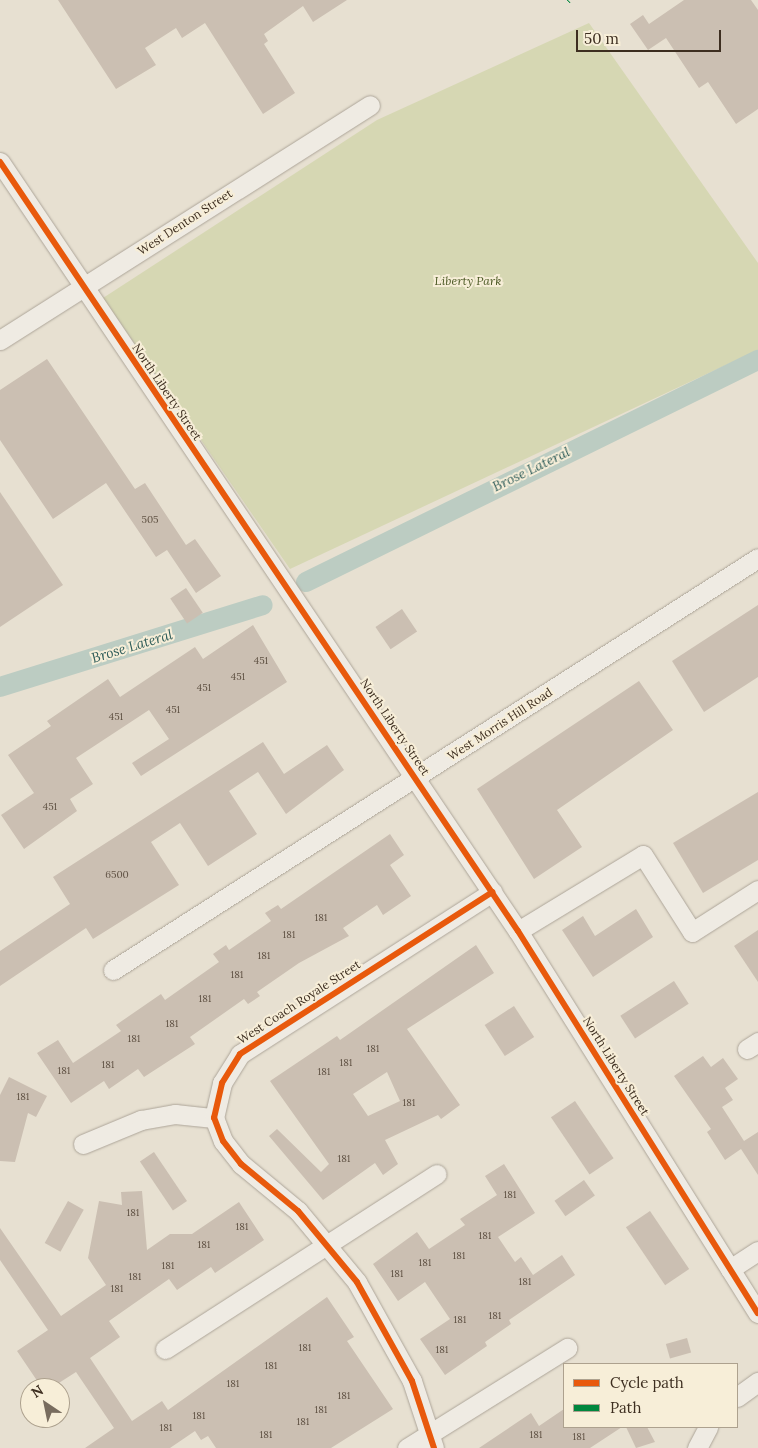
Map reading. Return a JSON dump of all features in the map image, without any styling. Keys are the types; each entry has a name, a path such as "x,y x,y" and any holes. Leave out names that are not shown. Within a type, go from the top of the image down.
{"street":[{"name":"West Denton Street","path":"0,340 370,105"},
{"name":"North Liberty Street","path":"0,162 518,931 758,1313"},
{"name":"West Morris Hill Road","path":"114,970 758,558"},
{"path":"518,931 643,855 692,932 758,890"},
{"name":"West Coach Royale Street","path":"214,1118 222,1084 240,1054 492,892"},
{"path":"83,1144 141,1120 175,1114 214,1118 223,1141 241,1164 298,1211 328,1244 386,1331 412,1381 432,1441"},
{"path":"165,1349 437,1174"},
{"path":"730,1269 758,1251"},
{"path":"408,1448 432,1441 567,1348"},
{"path":"738,1396 758,1382"},
{"path":"697,1448 707,1428"}],"green space":[{"name":"Liberty Park","path":"589,23 758,263 758,350 290,569 103,298 377,120"}],"building":[{"path":"58,0 347,0 313,22 303,6 264,34 268,41 264,44 295,93 263,114 205,23 182,38 176,28 145,48 156,65 116,89"},
{"path":"684,0 751,0 758,10 758,109 736,124 708,82 699,88 666,38 648,50 630,24 643,15 649,24"},
{"path":"47,359 135,489 145,483 186,545 195,539 221,576 196,593 167,550 156,557 106,483 53,519 0,440 0,390"},
{"path":"0,492 63,585 0,627"},
{"path":"186,588 203,613 187,623 170,599"},
{"path":"758,605 758,677 704,712 672,661"},
{"path":"402,609 417,631 391,649 375,627"},
{"path":"253,625 287,682 141,776 132,763 169,739 149,710 76,758 93,784 70,799 77,811 24,849 1,815 34,793 8,755 51,726 47,721 108,679 120,697 195,647 203,659"},
{"path":"639,681 673,730 557,810 582,847 534,879 477,789"},
{"path":"263,742 284,774 327,745 344,770 286,814 258,772 229,791 257,834 208,866 180,823 151,842 179,885 93,939 86,928 0,986 0,951 70,904 53,877"},
{"path":"758,792 758,860 703,893 673,843"},
{"path":"390,834 404,855 390,865 411,896 383,915 377,905 343,928 349,936 299,963 257,992 260,996 248,1004 244,999 190,1037 195,1044 144,1077 138,1069 109,1089 104,1081 71,1103 37,1053 58,1040 73,1063 121,1031 116,1025 161,994 165,1000 219,962 213,954 226,945 229,950 271,921 265,913 278,905 281,909"},
{"path":"636,909 653,937 593,977 562,930 583,916 595,936"},
{"path":"758,930 758,982 734,946"},
{"path":"476,945 494,973 407,1029 460,1105 441,1119 438,1115 385,1140 398,1164 383,1175 375,1163 323,1200 269,1136 277,1129 321,1172 329,1164 270,1081 337,1036 340,1040","holes":["387,1072 400,1101 368,1116 353,1094"]},
{"path":"674,981 689,1004 635,1039 620,1016"},
{"path":"514,1006 534,1037 505,1056 485,1025"},
{"path":"703,1056 711,1067 723,1058 738,1079 725,1088 733,1100 722,1107 744,1141 758,1132 758,1175 741,1149 725,1160 707,1132 711,1129 674,1076"},
{"path":"9,1077 47,1096 36,1117 28,1113 15,1162 0,1161 0,1095"},
{"path":"575,1101 614,1158 590,1174 551,1117"},
{"path":"154,1152 187,1201 173,1210 140,1162"},
{"path":"504,1164 535,1213 498,1237 515,1262 521,1257 533,1275 562,1255 575,1275 509,1320 511,1324 485,1342 487,1346 445,1375 420,1339 450,1319 425,1282 398,1301 373,1264 417,1232 429,1249 465,1225 460,1219 497,1195 485,1176"},
{"path":"584,1180 595,1196 565,1216 555,1201"},
{"path":"142,1191 147,1250 170,1234 192,1234 239,1202 264,1240 215,1273 211,1267 177,1290 169,1279 109,1321 120,1337 90,1358 132,1421 162,1401 168,1410 327,1297 354,1337 347,1341 393,1409 331,1448 216,1448 208,1436 201,1440 195,1431 170,1448 85,1448 114,1428 76,1372 67,1378 35,1378 17,1351 48,1330 0,1260 0,1228 61,1316 106,1285 88,1258 99,1201 122,1205 121,1192"},
{"path":"68,1201 84,1210 60,1252 45,1243"},
{"path":"650,1211 689,1269 665,1285 626,1227"},
{"path":"687,1338 691,1352 670,1358 666,1344"},
{"path":"563,1410 563,1428 620,1428 590,1448 479,1448 531,1413 539,1426"},
{"path":"626,1428 648,1428 655,1442 636,1448"}],"waterway":[{"name":"Brose Lateral","path":"306,582 758,360"},
{"name":"Brose Lateral","path":"0,687 263,605"}],"cycle path":[{"path":"0,162 518,931 758,1313"},
{"path":"434,1448 412,1381 357,1282 298,1211 241,1164 223,1141 214,1118 222,1083 240,1054 492,892"}]}
